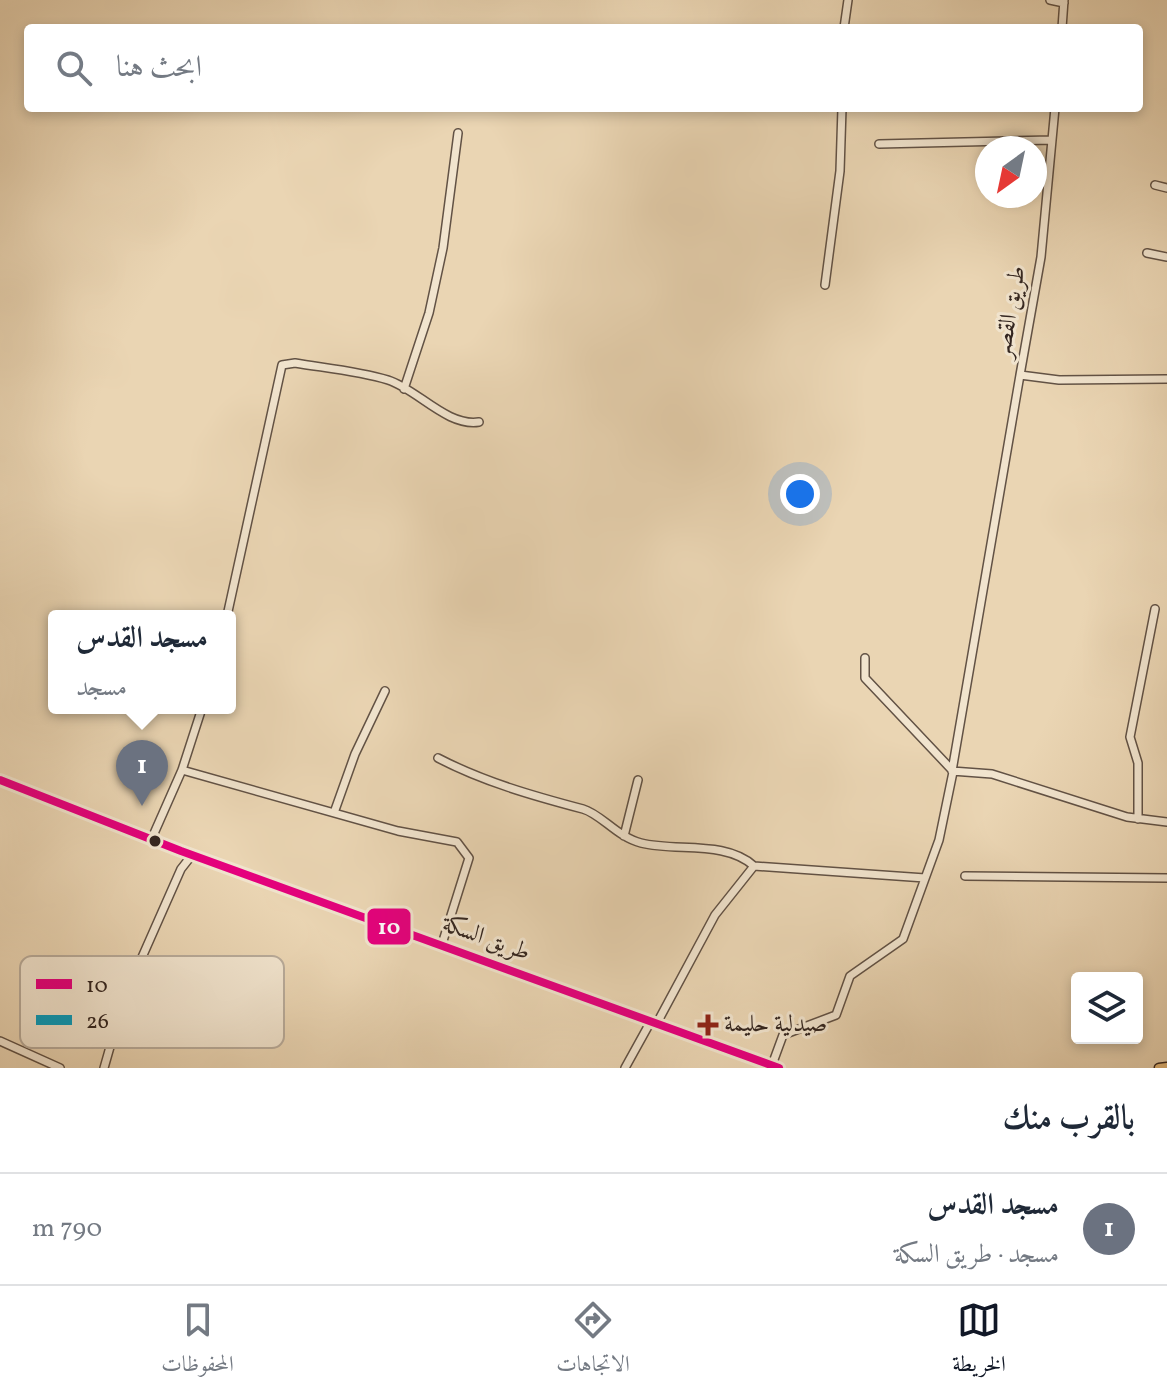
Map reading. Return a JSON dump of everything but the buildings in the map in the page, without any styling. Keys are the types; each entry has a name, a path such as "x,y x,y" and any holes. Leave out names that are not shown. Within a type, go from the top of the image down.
{"main road":[{"name":"طريق السكة","path":"0,780 181,851 776,1067"},
{"path":"1159,1068 1167,1067"}],"street":[{"path":"845,24 848,0"},
{"path":"1050,0 1064,1 1062,24"},
{"path":"825,285 840,171 842,112"},
{"name":"طريق القصر","path":"1055,112 1041,257 1020,375 1059,380 1167,379"},
{"path":"404,389 432,300 458,133"},
{"path":"879,144 1052,140"},
{"path":"1155,185 1167,188"},
{"path":"1147,253 1167,257"},
{"path":"228,610 282,365 295,363 390,380 466,421 479,422"},
{"path":"776,1067 781,1037 836,1015 850,976 902,943 939,840 1020,375"},
{"path":"1138,819 1138,763 1130,737 1155,609"},
{"path":"865,658 865,678 952,771 992,774 1138,819 1167,822"},
{"path":"335,810 355,754 385,691"},
{"path":"152,838 182,770 200,714"},
{"path":"438,758 528,794 586,810 624,836 648,844 734,853 754,866 925,878"},
{"path":"182,770 335,810 398,831 450,839 465,849 469,858 442,944"},
{"path":"624,836 638,780"},
{"path":"181,851 181,869"},
{"path":"143,956 181,869 192,855"},
{"path":"625,1068 715,915 754,866"},
{"path":"965,876 1167,878"},
{"path":"0,1041 44,1065 60,1068"},
{"path":"104,1068 110,1048"}],"transit line":[{"name":"10","path":"0,780 181,851 779,1068"}],"place":[{"name":"مسجد القدس","path":"142,806"},
{"name":"صيدلية حليمة","path":"708,1025"}]}
